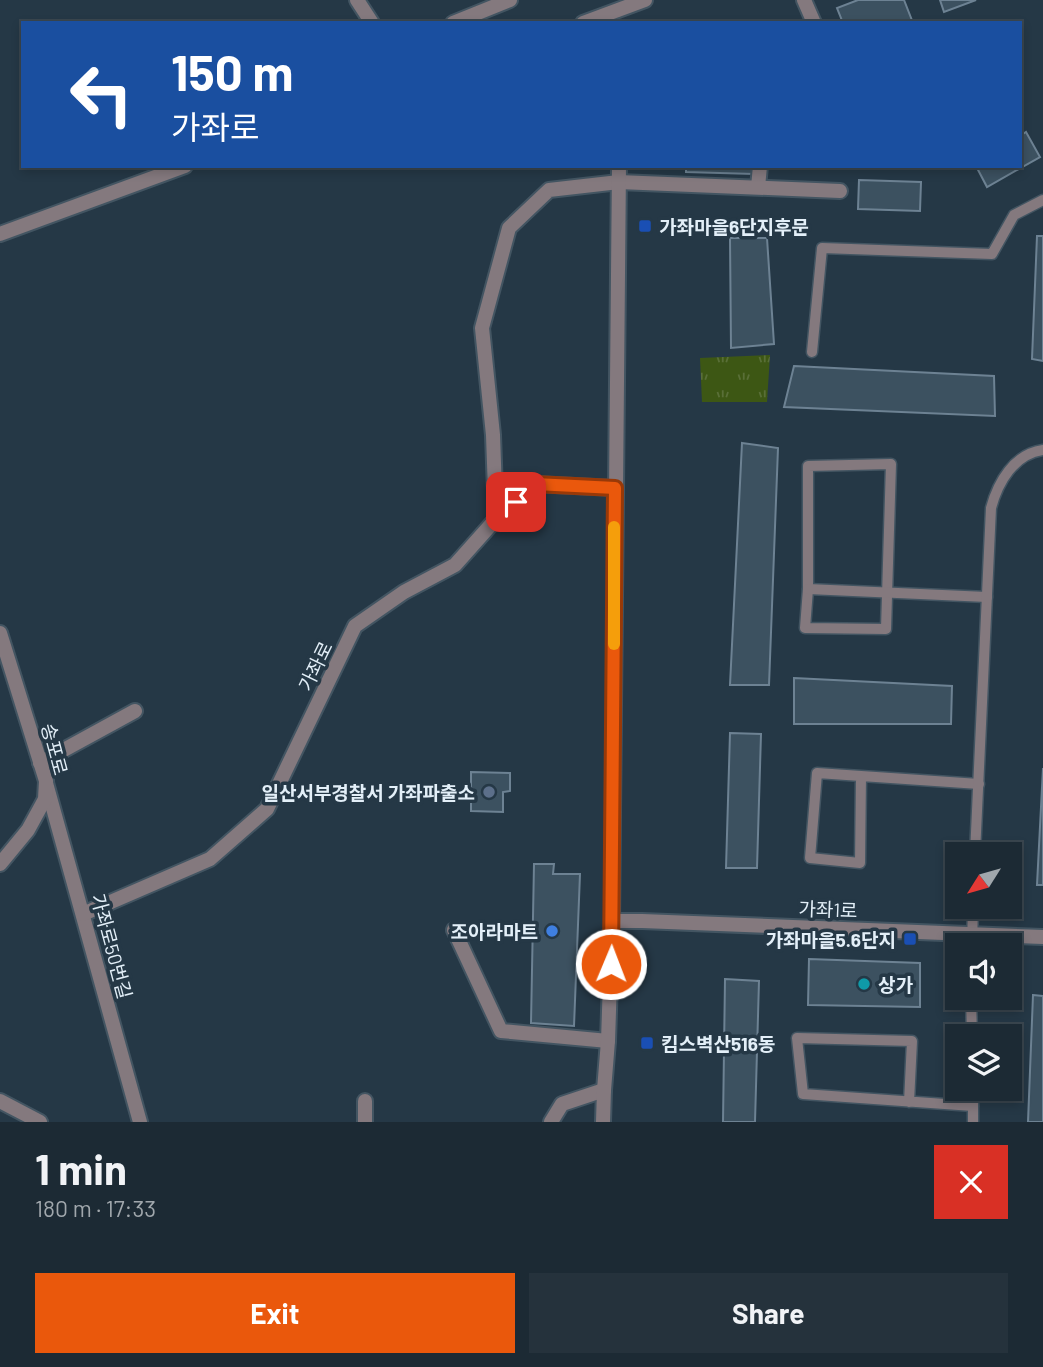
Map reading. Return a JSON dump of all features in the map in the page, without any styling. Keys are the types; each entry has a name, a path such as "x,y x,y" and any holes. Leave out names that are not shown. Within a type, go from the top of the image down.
{"street":[{"path":"357,0 371,21"},
{"path":"458,21 510,0"},
{"path":"589,21 645,0"},
{"path":"804,0 813,21"},
{"path":"0,234 181,168"},
{"path":"603,1122 612,921 619,168"},
{"path":"758,187 760,168"},
{"path":"496,519 493,435 482,328 509,229 549,190 619,182 840,191"},
{"name":"가좌로","path":"83,914 210,859 267,809 355,626 404,593 455,565 496,519 535,484 615,488"},
{"name":"송포로","path":"0,633 46,781 46,799 28,830 0,864"},
{"path":"40,763 135,711"},
{"name":"가좌로50번길","path":"46,781 140,1122"},
{"name":"가좌1로","path":"612,921 945,938"},
{"path":"454,930 501,1031 608,1041"},
{"name":"가좌1로","path":"1022,938 1043,937"},
{"path":"551,1122 562,1104 604,1090"},
{"path":"0,1101 40,1122"},
{"path":"365,1101 365,1122"}],"lane":[{"path":"812,352 822,248 992,254 1014,215 1043,200"},
{"path":"976,842 991,508 996,489 1006,473 1021,459 1037,450 1043,450"},
{"path":"891,464 886,629 805,628 807,589 808,466 891,464"},
{"path":"807,589 987,597"},
{"path":"861,776 860,863 810,858 817,773 979,784"},
{"path":"909,1102 912,1041 797,1038 803,1094 909,1102 973,1106"},
{"path":"973,1101 973,1122"}],"green space":[{"path":"770,355 767,402 702,402 700,358"}],"building":[{"path":"858,0 904,0 912,21 842,21 837,8"},
{"path":"940,0 976,0 944,12"},
{"path":"1026,132 1040,157 1022,167 1022,135"},
{"path":"686,168 754,168 754,174 686,172"},
{"path":"977,168 1021,168 987,187"},
{"path":"859,180 921,182 920,211 858,209"},
{"path":"1037,236 1043,236 1043,361 1032,359"},
{"path":"730,238 767,238 774,344 731,348"},
{"path":"794,366 994,376 995,416 784,407"},
{"path":"742,443 778,448 769,685 730,685"},
{"path":"794,678 952,686 951,724 794,724"},
{"path":"730,733 761,734 757,868 726,868"},
{"path":"1043,768 1043,885 1037,885"},
{"name":"일산서부경찰서 가좌파출소","path":"471,772 510,773 510,791 503,792 503,812 471,811"},
{"path":"534,864 554,864 553,874 580,874 574,1026 531,1023"},
{"name":"상가","path":"809,959 920,963 920,1007 808,1005"},
{"path":"725,979 759,981 755,1122 723,1122"},
{"path":"1033,995 1043,996 1043,1122 1028,1122"}],"slow traffic":[{"path":"614,527 614,644"}],"place":[{"name":"가좌마을6단지후문","path":"645,226"},
{"name":"일산서부경찰서 가좌파출소","path":"489,792"},
{"name":"조아라마트","path":"552,931"},
{"name":"가좌마을5.6단지","path":"910,939"},
{"name":"상가","path":"864,984"},
{"name":"킴스벽산516동","path":"647,1043"}],"route":[{"path":"516,502 535,484 615,488 611,964"}]}
